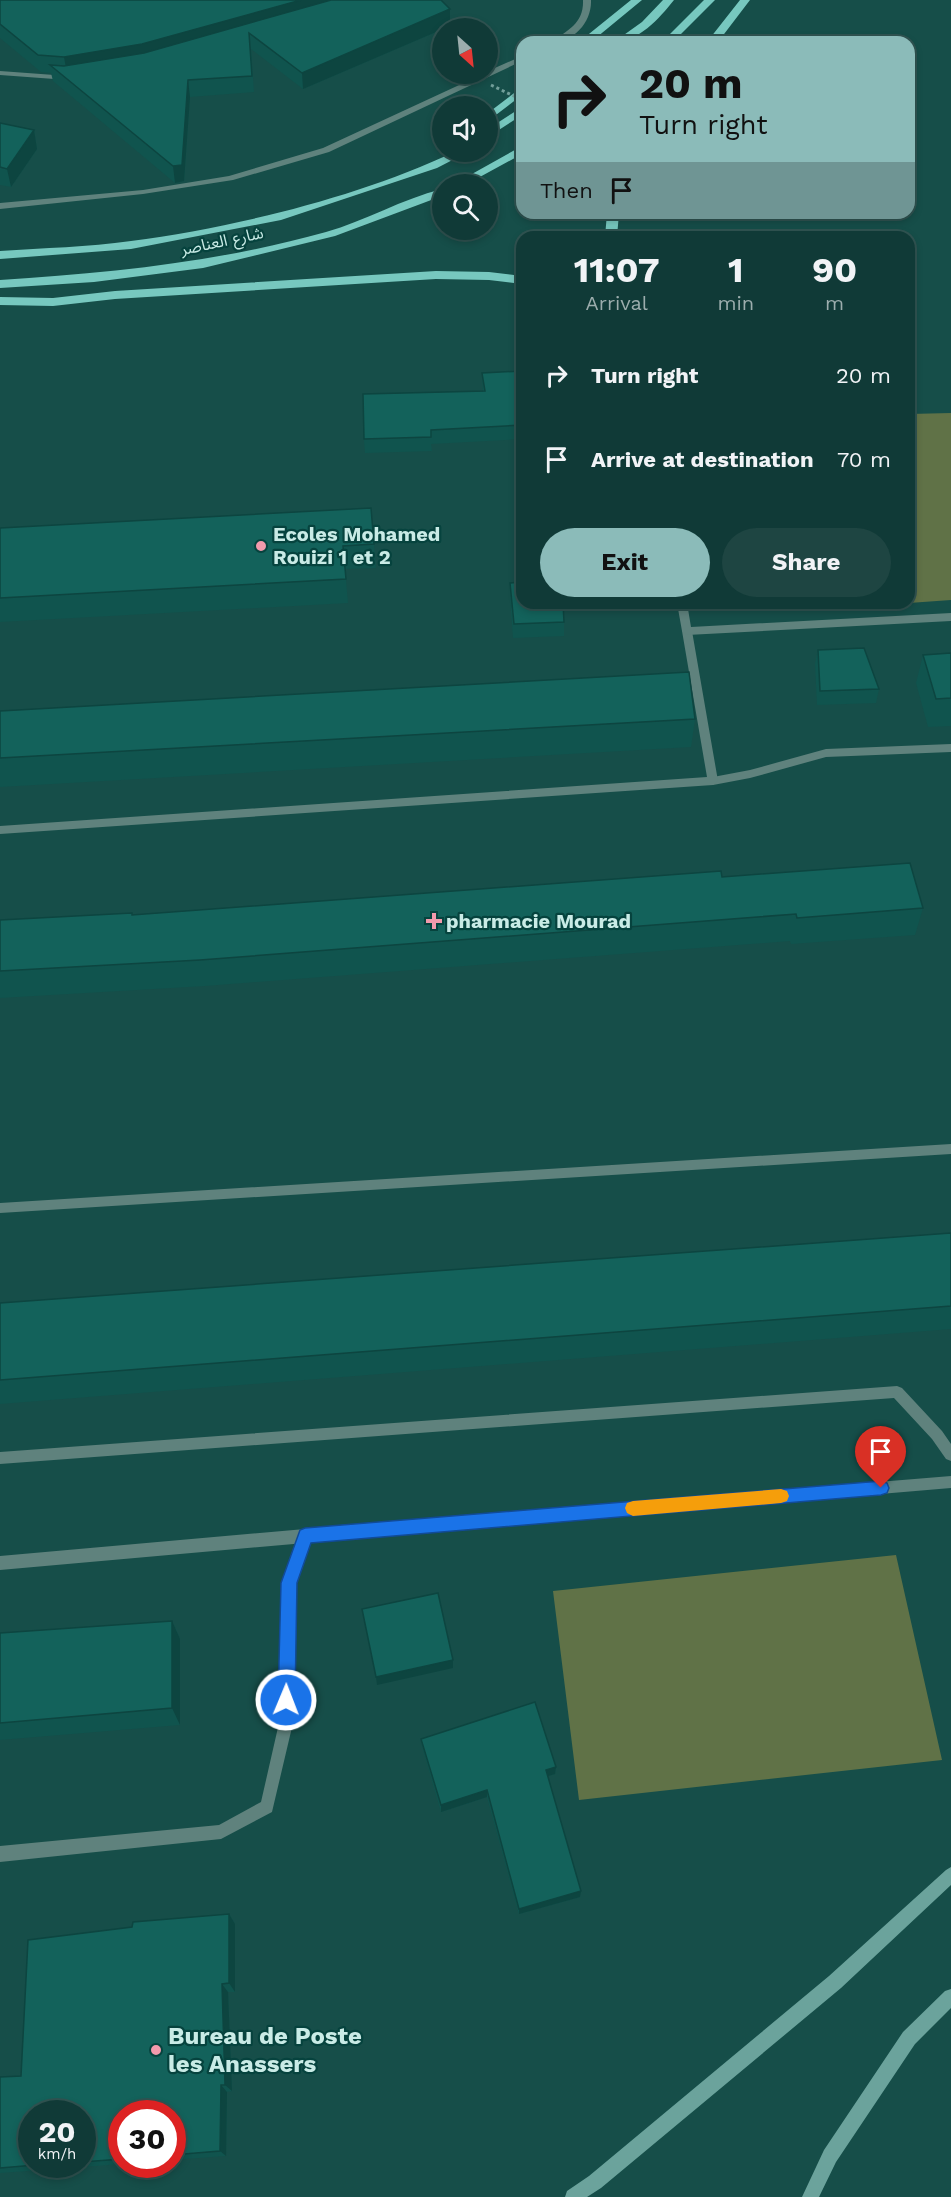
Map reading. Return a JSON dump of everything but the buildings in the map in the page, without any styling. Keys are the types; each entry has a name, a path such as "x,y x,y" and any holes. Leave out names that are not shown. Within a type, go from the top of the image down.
{"highway":[{"path":"592,36 637,0"},
{"path":"628,36 646,24 669,0"},
{"path":"673,36 710,0"},
{"path":"717,36 745,0"},
{"path":"498,110 516,95"},
{"path":"498,127 516,114"},
{"path":"478,174 516,152"},
{"path":"0,255 131,244 281,217 390,182 437,162"},
{"name":"شارع العناصر","path":"0,284 93,278 203,264 331,234 432,196"},
{"path":"0,301 53,302 115,295 436,275 489,276 516,279"}],"main road":[{"path":"573,2197 595,2182 835,1982 951,1875"},
{"path":"810,2197 830,2156 909,2038 951,1997"}],"street":[{"path":"564,36 580,25 588,10 587,0"},
{"path":"1,206 142,192 241,175 326,150 516,61"},
{"path":"0,74 67,78 79,76"},
{"path":"683,609 713,781"},
{"path":"687,631 951,617"},
{"path":"0,830 713,781 750,774 826,753 951,748"},
{"path":"0,1208 951,1149"},
{"path":"0,1458 897,1392 937,1435 951,1455"},
{"path":"0,1563 951,1482"},
{"path":"0,1854 221,1832 267,1807 286,1723 289,1583 305,1536"}],"path":[{"path":"491,85 516,97"}],"green space":[{"path":"951,413 951,600 915,603 915,414"},
{"path":"728,609 771,609 728,611"},
{"path":"896,1555 942,1760 579,1800 553,1591"}],"slow traffic":[{"path":"633,1508 781,1496"}],"place":[{"name":"Ecoles Mohamed Rouizi 1 et 2","path":"261,546"},
{"name":"pharmacie Mourad","path":"434,921"},
{"name":"Bureau de Poste les Anassers","path":"156,2050"}],"route":[{"path":"286,1700 289,1583 305,1536 881,1488"}]}
